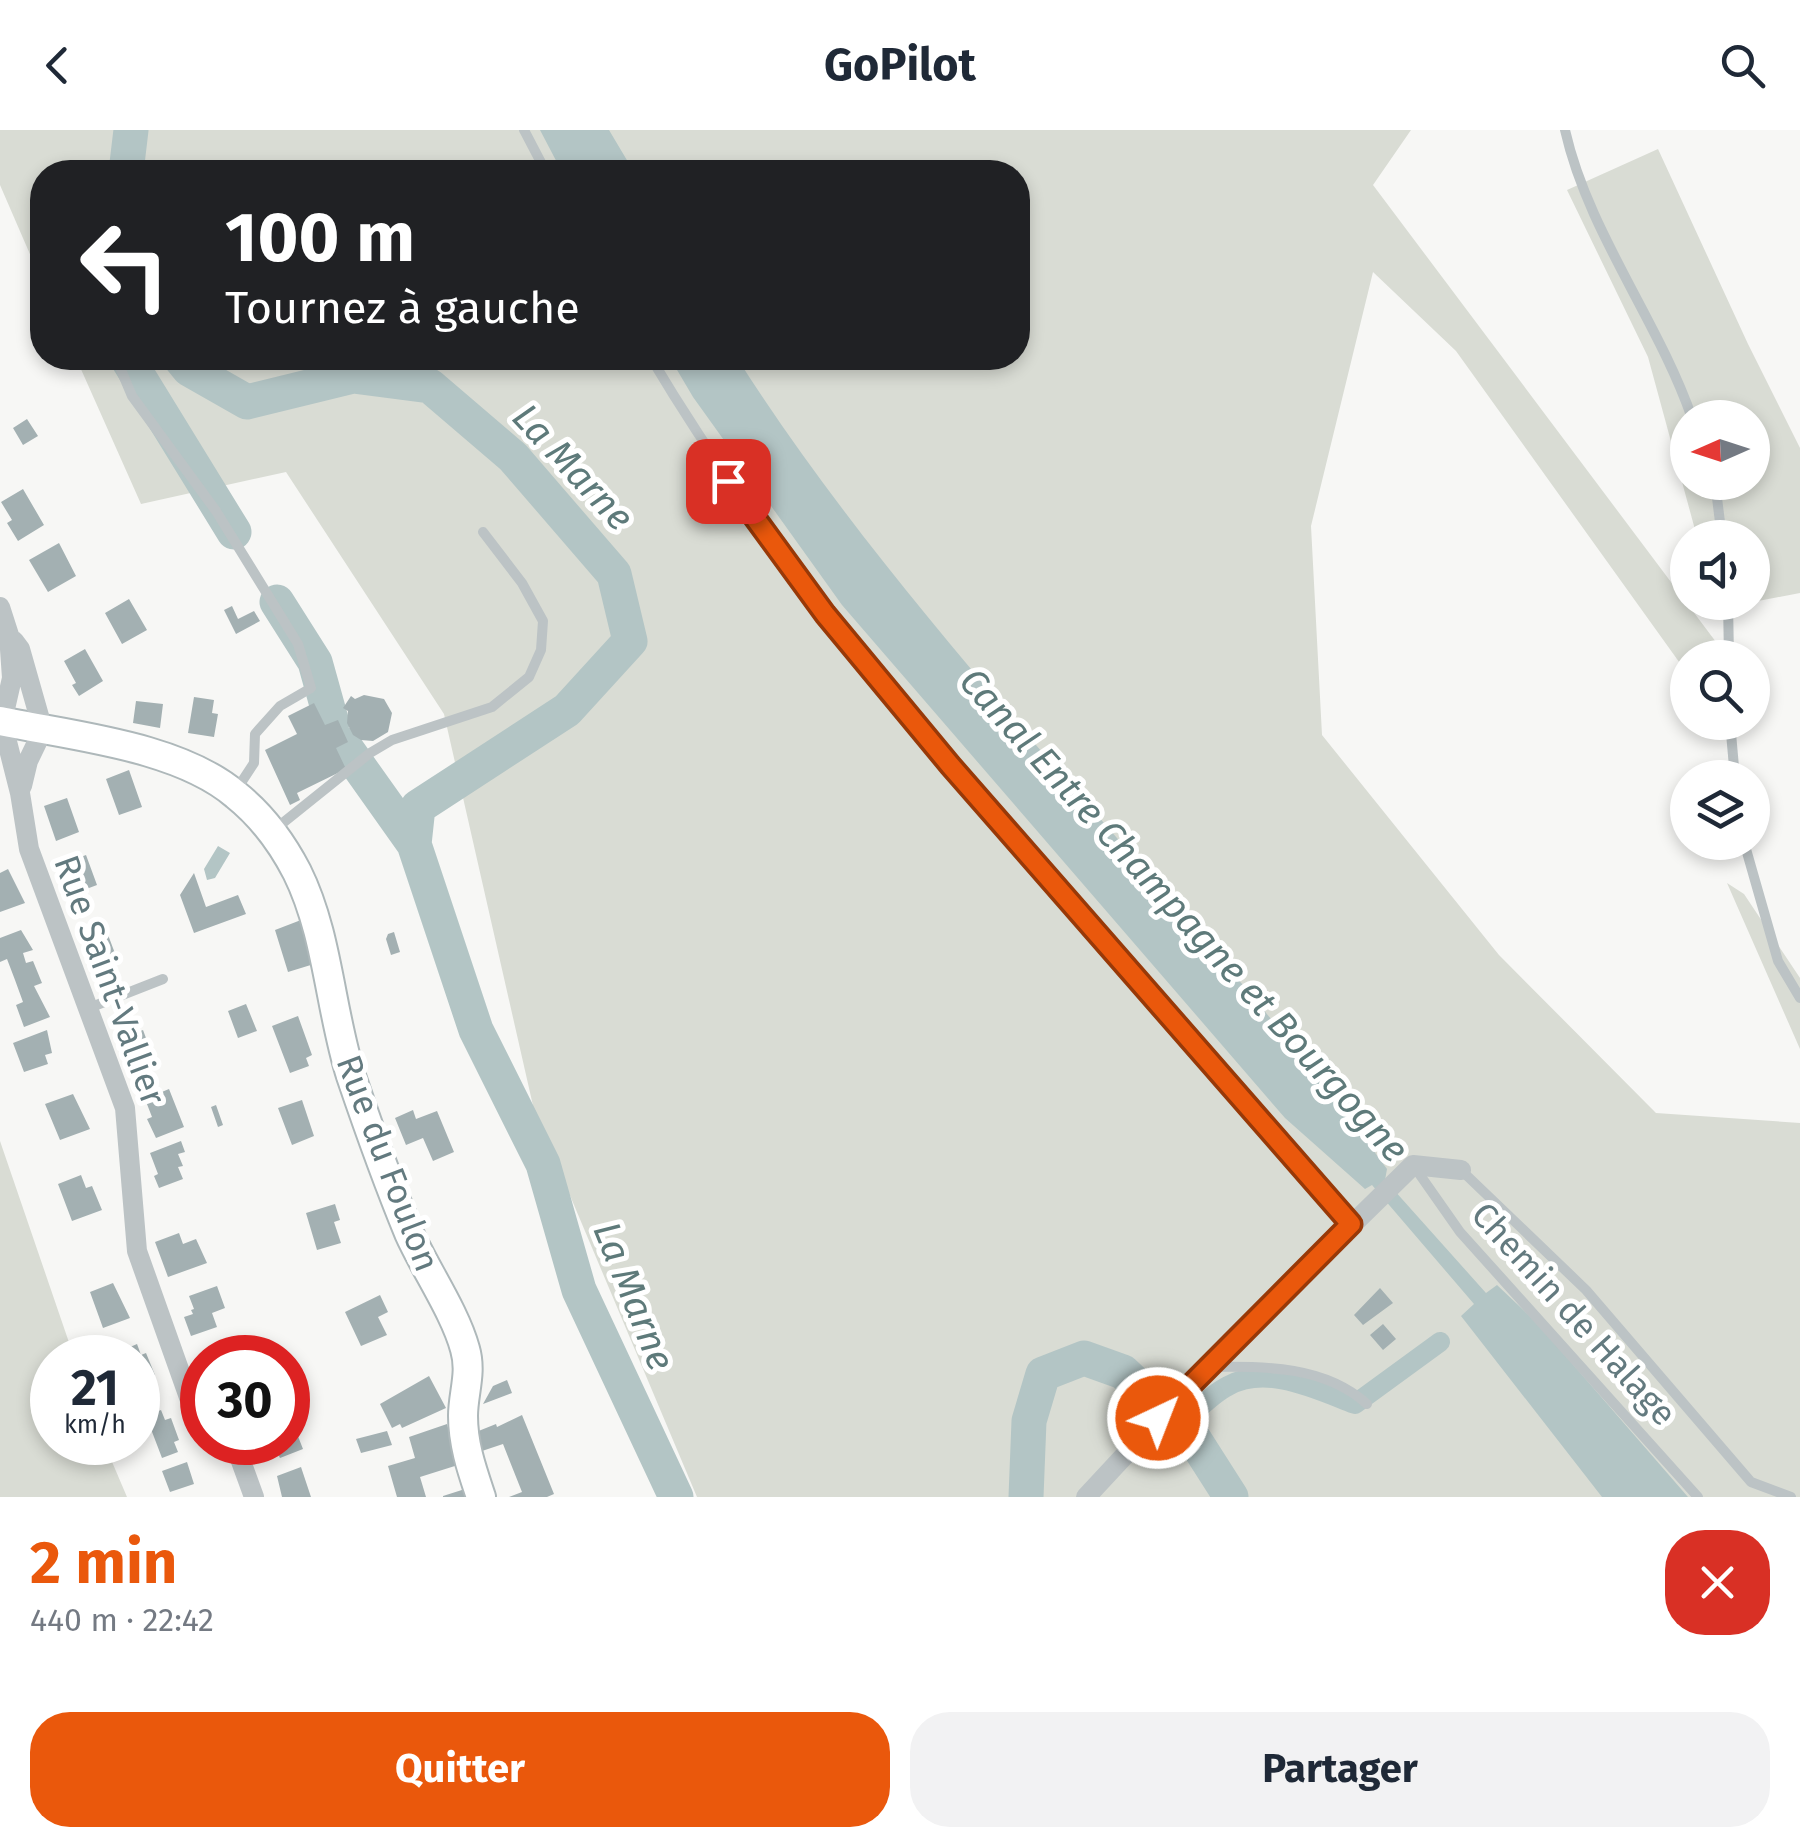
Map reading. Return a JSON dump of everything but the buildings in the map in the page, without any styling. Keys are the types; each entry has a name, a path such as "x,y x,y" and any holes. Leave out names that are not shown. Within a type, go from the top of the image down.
{"street":[{"path":"0,607 9,634 12,678 1,721"},
{"path":"9,634 20,648 44,730 28,762 20,793"},
{"name":"Rue du Foulon","path":"1,721 147,750 186,765 235,793 272,832 298,873 316,926 352,1077 402,1215 465,1348 469,1381 463,1414 466,1451 481,1497"},
{"name":"Rue Saint-Vallier","path":"1,721 20,793 29,849 125,1108 138,1251 180,1368"},
{"path":"1086,1497 1189,1385 1413,1165 1461,1170"},
{"path":"242,1465 254,1497"}],"lane":[{"path":"524,130 540,160"},
{"path":"1566,130 1606,240 1686,400"},
{"path":"121,370 132,396 216,511 298,644 311,688 280,706 256,734 254,763 235,793"},
{"path":"659,370 728,481 825,614 950,765 1359,1216"},
{"path":"272,832 370,753 392,740 492,707 530,677 542,650 544,621 522,583 483,532"},
{"path":"1749,860 1778,961 1800,998"},
{"path":"89,1008 164,978"},
{"name":"Chemin de Halage","path":"1413,1165 1460,1232 1698,1497"},
{"path":"1461,1170 1586,1290 1751,1482 1791,1497"},
{"path":"1206,1368 1278,1367 1308,1374 1362,1400"}],"shaded area":[{"path":"0,130 1411,130 1373,185 1670,581 1670,620 1699,620 1714,640 1670,640 1670,649 1456,351 1373,272 1311,526 1322,735 1499,955 1656,1113 1800,1123 1800,1497 697,1497 534,1110 444,714 286,472 141,504 81,370 1030,370 1030,160 30,160 30,254 0,185"},
{"path":"540,130 609,130 627,160 556,160"},
{"path":"1658,149 1800,448 1800,593 1770,599 1770,520 1692,520 1687,500 1770,500 1770,400 1670,400 1670,438 1648,357 1567,190"},
{"path":"677,370 745,370 810,465 889,569 1308,1065 1387,1169 1385,1180 1486,1293 1497,1285 1537,1323 1688,1497 1602,1497 1461,1316 1474,1304 1372,1185 1365,1189 1285,1118 842,605"},
{"path":"218,846 230,853 215,878 207,880 204,869"},
{"path":"1727,883 1744,894 1800,978 1800,1049"},
{"path":"0,1141 66,1335 30,1335 30,1465 113,1465 127,1497 0,1497"}],"waterway":[{"name":"La Marne","path":"127,160 131,130"},
{"name":"La Marne","path":"134,370 234,532"},
{"name":"La Marne","path":"191,370 247,402 353,376 430,386 513,457 614,574 630,641 567,710 418,807 414,844 476,1030 543,1164 579,1290 676,1497"},
{"name":"La Marne","path":"277,602 315,662 332,723"},
{"name":"La Marne","path":"343,744 414,844"},
{"path":"1179,1426 1221,1390 1243,1380 1276,1378 1355,1404 1440,1342"},
{"name":"La Marne","path":"1026,1497 1029,1421 1043,1374 1084,1358 1123,1372 1194,1439 1231,1497"}],"route":[{"path":"728,481 825,614 950,765 1351,1224 1158,1418"}],"water label":[{"name":"Canal Entre Champagne et Bourgogne","path":"1184,915"}]}
